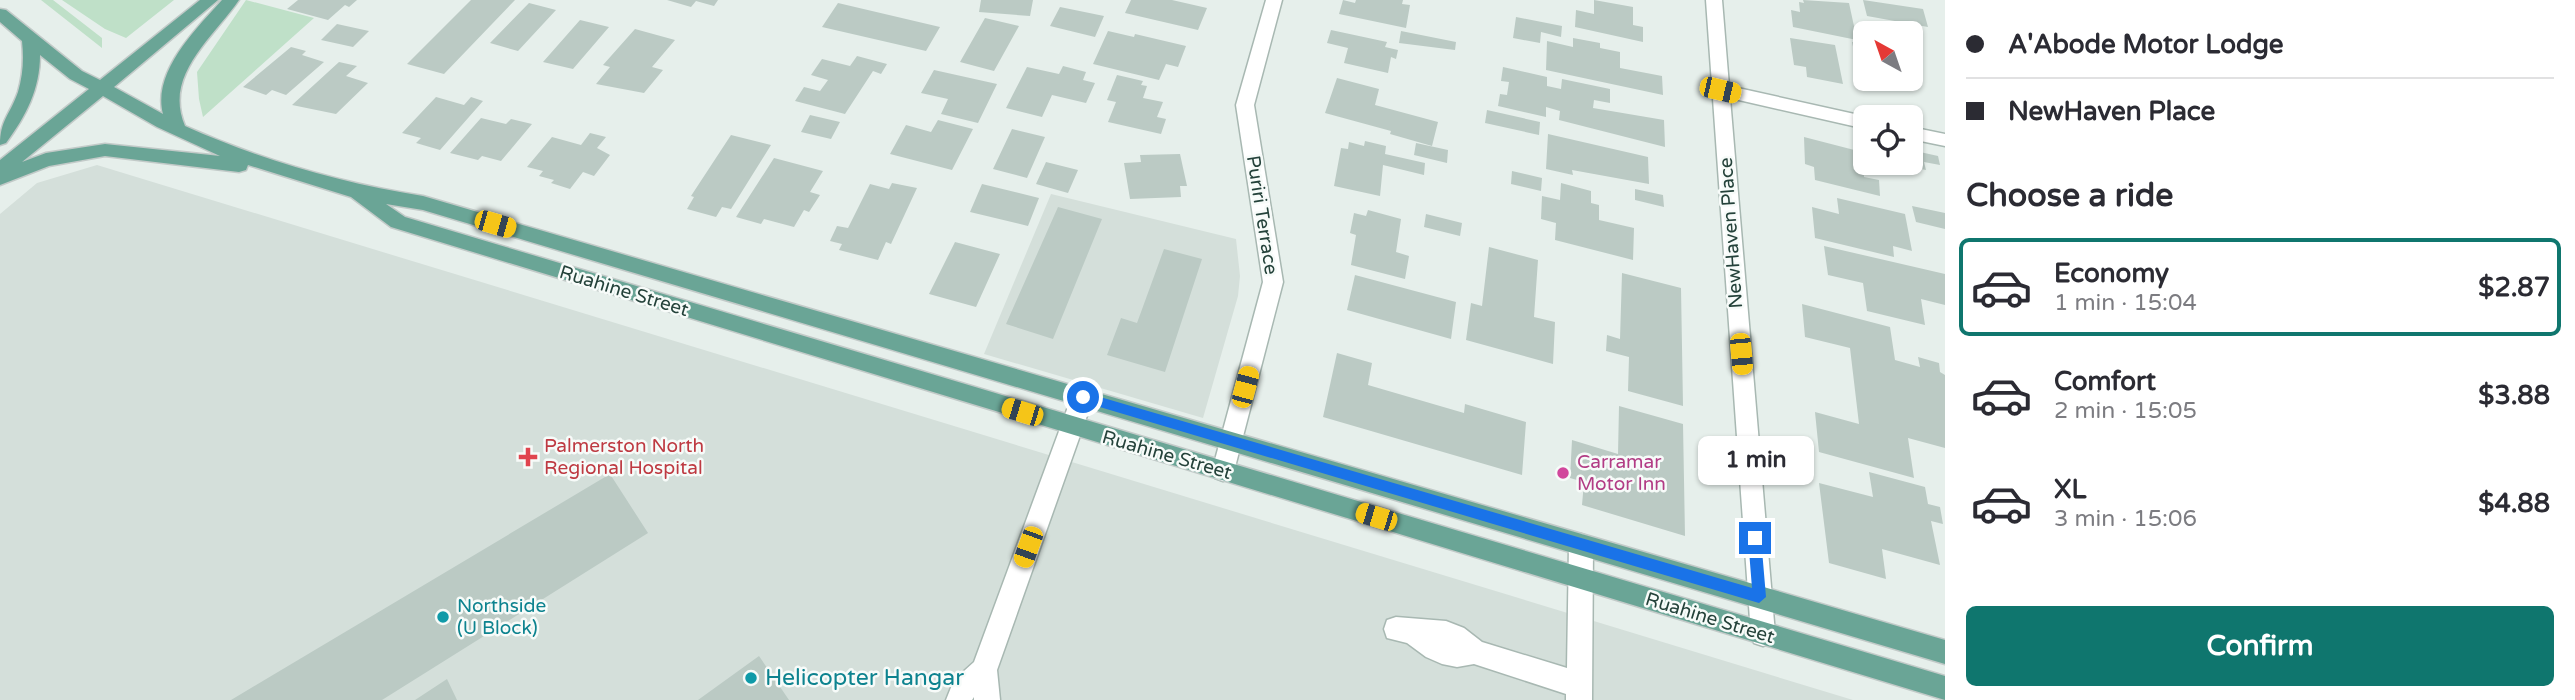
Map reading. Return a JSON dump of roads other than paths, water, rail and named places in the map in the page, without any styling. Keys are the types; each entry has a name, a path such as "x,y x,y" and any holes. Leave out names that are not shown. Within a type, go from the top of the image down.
{"main road":[{"path":"0,170 210,0"},
{"path":"178,130 170,108 172,87 183,63 231,0"},
{"name":"Ruahine Street","path":"0,14 62,65 178,130 224,151 356,192 423,203 1945,652"},
{"path":"0,139 17,115 32,77 30,40 20,30"},
{"path":"0,178 46,160 105,150 282,170"},
{"name":"Ruahine Street","path":"356,192 398,222 1945,688"}],"street":[{"name":"Puriri Terrace","path":"1223,471 1273,282 1245,104 1274,0"},
{"name":"NewHaven Place","path":"1714,0 1763,634"},
{"path":"1720,90 1853,119"},
{"path":"1923,135 1945,140"},
{"path":"987,700 984,670 1083,397"},
{"path":"1405,631 1429,648 1459,657 1474,653 1580,696 1581,545"},
{"path":"959,700 963,689 984,670"}],"place":[{"name":"Palmerston North Regional Hospital","path":"528,457"},
{"name":"Carramar Motor Inn","path":"1563,473"},
{"name":"Northside (U Block)","path":"443,617"},
{"name":"Helicopter Hangar","path":"751,678"}]}
